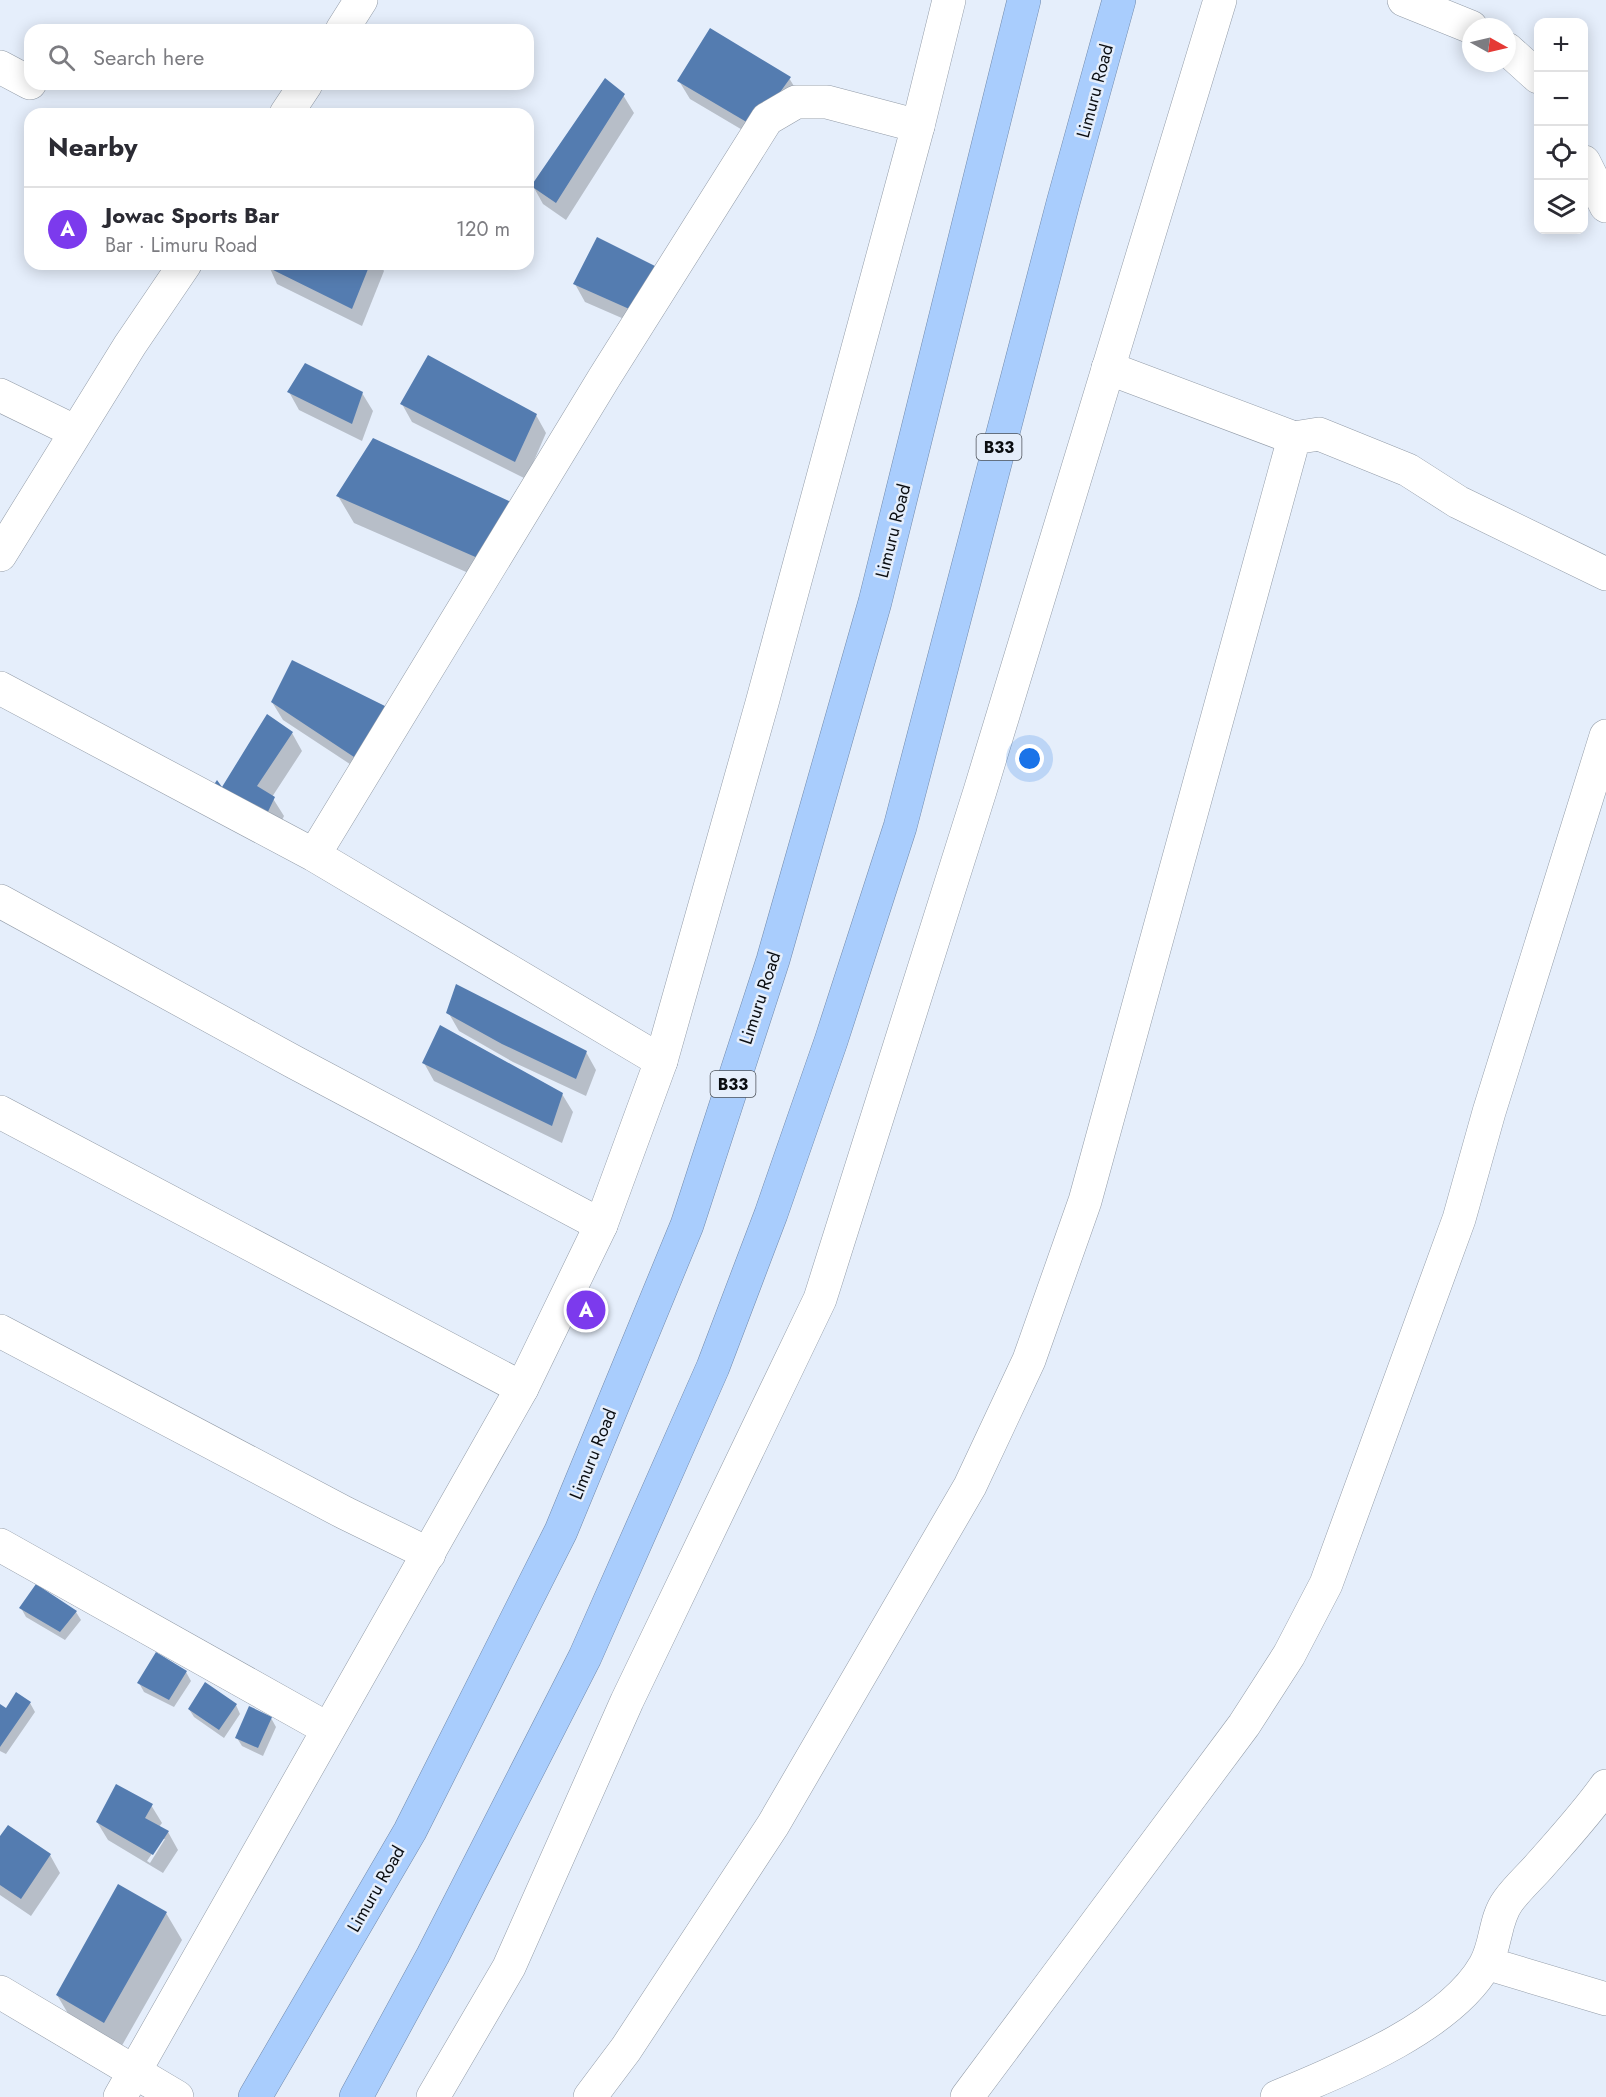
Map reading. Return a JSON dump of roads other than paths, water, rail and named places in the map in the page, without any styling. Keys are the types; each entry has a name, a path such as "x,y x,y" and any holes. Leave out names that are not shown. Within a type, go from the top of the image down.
{"highway":[{"name":"Limuru Road","path":"255,2097 410,1831 561,1531 687,1225 773,960 875,603 1024,0"},
{"name":"Limuru Road","path":"356,2097 438,1945 585,1657 713,1367 771,1214 831,1041 900,827 1063,203 1119,0"}],"street":[{"path":"346,24 362,0"},
{"path":"128,2085 522,1388 600,1225 662,1061 762,703 918,126 949,0"},
{"path":"433,2097 508,1967 627,1701 820,1299 976,802 1220,0"},
{"path":"1404,0 1462,23"},
{"path":"1516,57 1534,73"},
{"path":"0,67 24,80"},
{"path":"290,108 302,90"},
{"path":"314,855 604,378 767,119 796,102 827,102 918,126"},
{"path":"1588,170 1606,206"},
{"path":"0,555 76,432 181,270"},
{"path":"1108,368 1294,438 1319,434 1407,470 1458,502 1606,574"},
{"path":"0,395 76,432"},
{"path":"590,2097 626,2049 773,1825 970,1486 1029,1360 1085,1201 1294,438"},
{"path":"0,688 314,855 662,1061"},
{"path":"967,2097 1141,1867 1244,1725 1289,1655 1326,1584 1459,1219 1489,1112 1606,736"},
{"path":"0,901 305,1068 600,1225"},
{"path":"0,1112 522,1388"},
{"path":"0,1331 335,1508 429,1554"},
{"path":"0,1545 328,1729"},
{"path":"1277,2097 1410,2034 1440,2016 1467,1992 1486,1963 1498,1918 1508,1900 1584,1816 1606,1786"},
{"path":"1486,1963 1606,1999"},
{"path":"0,1992 128,2085 177,2097"}],"place":[{"name":"Jowac Sports Bar","path":"586,1310"}]}
